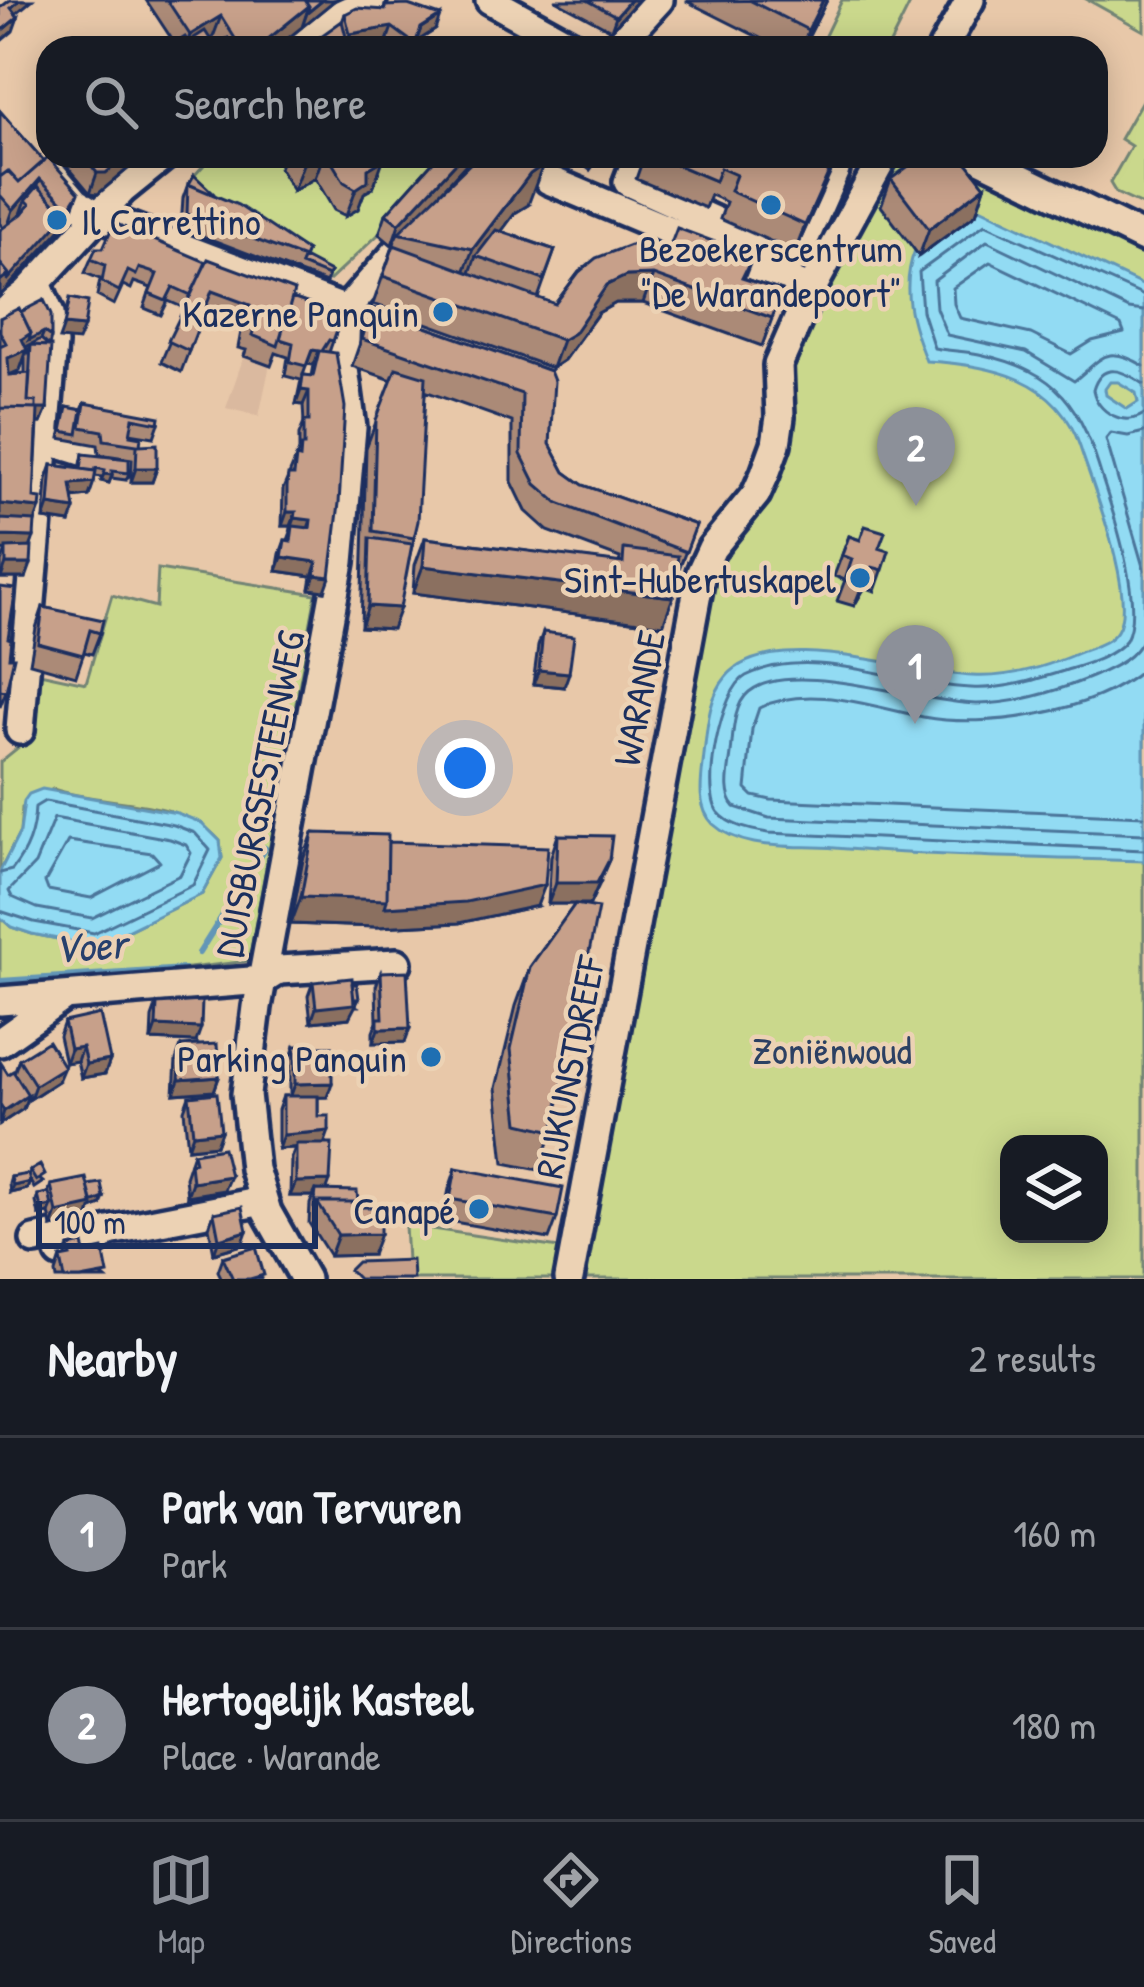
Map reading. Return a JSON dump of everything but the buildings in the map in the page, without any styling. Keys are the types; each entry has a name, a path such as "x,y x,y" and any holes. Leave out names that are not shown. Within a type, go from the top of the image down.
{"street":[{"path":"311,36 330,20 372,0"},
{"path":"490,0 555,36"},
{"path":"626,36 659,0"},
{"path":"950,36 970,0"},
{"path":"31,150 36,156"},
{"path":"47,168 76,202 97,215 346,310 426,219"},
{"path":"0,314 150,168"},
{"path":"540,168 549,180 811,290"},
{"path":"633,168 628,182 796,258 835,170"},
{"name":"WARANDE","path":"646,870 701,572 712,548 756,494 765,474 780,417 778,365 811,290 877,168"},
{"path":"1001,168 1144,238"},
{"path":"20,730 53,344 50,314 37,283"},
{"name":"DUISBURGSESTEENWEG","path":"305,1279 263,1201 254,1169 246,1094 340,562 352,428 344,369 346,310"},
{"path":"46,441 123,462"},
{"name":"RIJKUNSTDREEF","path":"569,1279 646,870"},
{"path":"0,1001 263,980 279,970 397,963"},
{"path":"0,1042 65,996"},
{"path":"47,1246 100,1225 109,1231 263,1201"}],"shaded area":[{"path":"275,341 259,416 226,408 246,350"}],"green space":[{"path":"842,0 912,0 894,36 825,36"},
{"path":"1088,0 1144,0 1144,31"},
{"path":"1144,97 1144,206 1116,193 1110,183 1131,146 1120,139"},
{"path":"201,168 438,168 330,280 233,219 194,176"},
{"name":"Zoniënwoud","path":"892,168 980,168 1144,250 1144,1279 408,1279 405,1225 586,1252 713,577 767,500 791,368 823,296"},
{"path":"158,569 316,594 249,961 0,990 0,917 11,927 32,934 94,946 202,894 222,858 220,841 184,816 53,789 22,808 20,832 0,871 0,762 20,746 26,670 86,683 112,595 156,607"}],"water":[{"path":"980,208 1144,286 1144,861 764,845 722,831 704,809 701,782 712,704 726,677 747,662 775,654 807,653 972,676 999,675 1066,658 1105,642 1117,631 1122,615 1118,568 1070,423 1039,390 1019,379 974,366 926,361 908,292 915,250 920,256","holes":["1110,382 1136,393 1138,402 1127,409 1106,395"]},
{"path":"42,789 177,813 202,823 220,841 222,858 202,894 94,946 11,927 0,917 0,871 20,832 24,801"}],"waterway":[{"name":"Voer","path":"199,953 265,848"},
{"name":"Voer","path":"0,981 184,969"}],"place":[{"name":"Bezoekerscentrum \"De Warandepoort\"","path":"771,205"},
{"name":"Il Carrettino","path":"57,220"},
{"name":"Kazerne Panquin","path":"443,312"},
{"name":"Hertogelijk Kasteel","path":"916,506"},
{"name":"Sint-Hubertuskapel","path":"860,578"},
{"name":"Park van Tervuren","path":"915,724"},
{"name":"Parking Panquin","path":"431,1057"},
{"name":"Canapé","path":"479,1209"}]}
